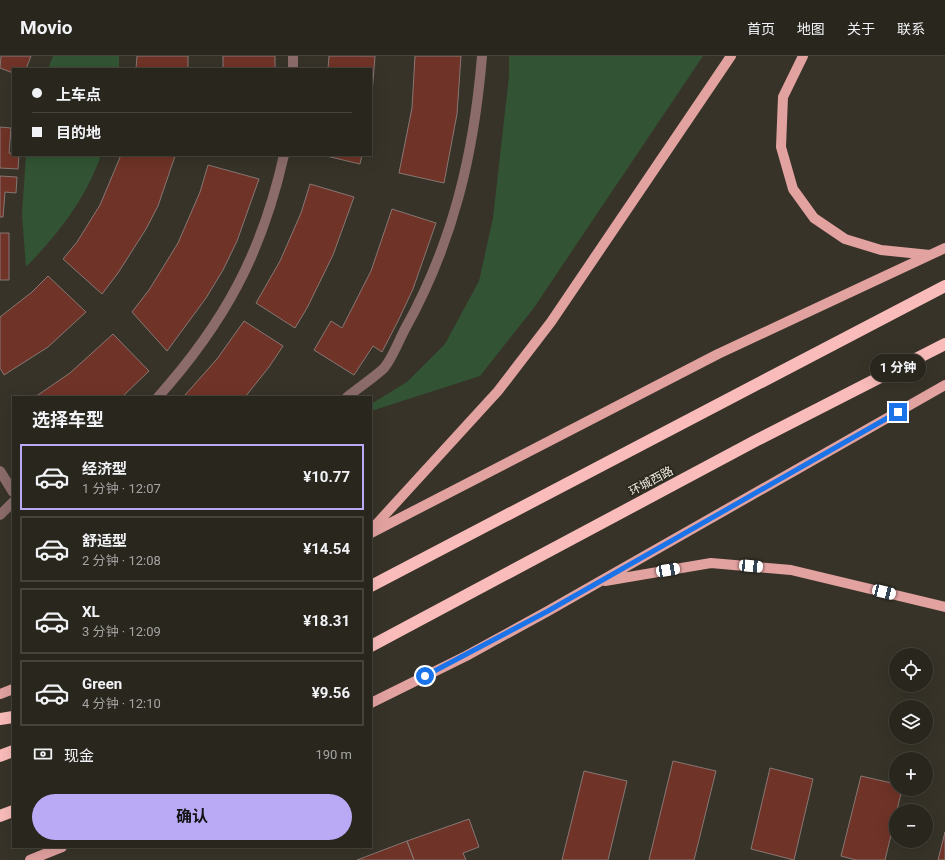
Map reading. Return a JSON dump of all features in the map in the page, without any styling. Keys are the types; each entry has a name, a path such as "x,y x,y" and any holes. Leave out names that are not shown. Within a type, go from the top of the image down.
{"highway":[{"path":"372,585 945,286"},
{"name":"环城西路","path":"372,645 757,440 945,344"},
{"path":"0,719 12,717"},
{"path":"0,756 12,751"},
{"path":"0,816 12,811"}],"main road":[{"path":"372,529 498,391 551,322 731,56"},
{"path":"803,56 783,97 781,147 793,189 814,218 845,239 880,250 930,255"},
{"path":"372,532 718,354 945,248"},
{"path":"372,703 466,656 945,385"},
{"path":"597,582 711,563 791,570 945,607"},
{"path":"0,694 12,689"},
{"path":"30,860 60,848"}],"lane":[{"path":"293,56 293,68"},
{"path":"347,396 384,368 418,308 445,244 465,177 478,109 482,56"},
{"path":"159,396 197,352 229,303 255,251 275,196 284,156"},
{"path":"0,471 12,490"},
{"path":"0,515 12,503"}],"green space":[{"path":"53,56 119,56 119,68 48,68"},
{"path":"509,56 703,56 533,309 480,376 372,411 372,403 407,382 445,344 479,281 493,218 509,76"},
{"path":"26,156 101,156 95,171 70,215 49,242 26,267 22,214"}],"building":[{"path":"1,56 31,56 26,68 12,68 12,73 0,68"},
{"path":"137,56 188,56 188,68 136,68"},
{"path":"223,56 275,56 275,68 223,68"},
{"path":"329,56 375,56 372,94 372,68 328,68"},
{"path":"415,56 461,56 457,114 444,183 399,173 412,108"},
{"path":"0,127 11,128 9,153 12,154 12,156 19,156 18,169 0,168"},
{"path":"121,156 175,156 158,206 146,229 118,273 102,294 63,259 77,242 100,205"},
{"path":"326,156 362,156 360,164"},
{"path":"208,165 259,179 237,241 223,270 206,298 167,351 132,312 149,290 178,243 200,192"},
{"path":"0,176 17,177 16,193 5,192 3,217 0,217"},
{"path":"310,184 354,197 333,255 307,308 295,328 256,303 280,261 301,213"},
{"path":"392,209 436,223 413,289 382,352 373,346 354,375 314,350 331,321 342,328 371,271"},
{"path":"0,233 9,233 9,280 0,280"},
{"path":"48,276 86,312 48,347 4,375 0,368 0,317 32,292"},
{"path":"244,321 283,346 269,367 246,396 186,396 185,395 217,359"},
{"path":"113,334 149,371 123,396 36,396 70,373"},
{"path":"673,761 716,771 694,860 649,860"},
{"path":"770,768 813,779 794,860 751,849"},
{"path":"584,771 627,781 608,860 562,860"},
{"path":"861,776 889,782 889,796 900,796 898,804 889,804 889,843 885,860 856,860 841,856"},
{"path":"469,819 479,847 463,853 466,860 414,860 407,841"},
{"path":"945,832 945,860 938,860"},
{"path":"407,841 414,860 357,860"}],"route":[{"path":"425,676 466,656 548,611 898,412"}]}
